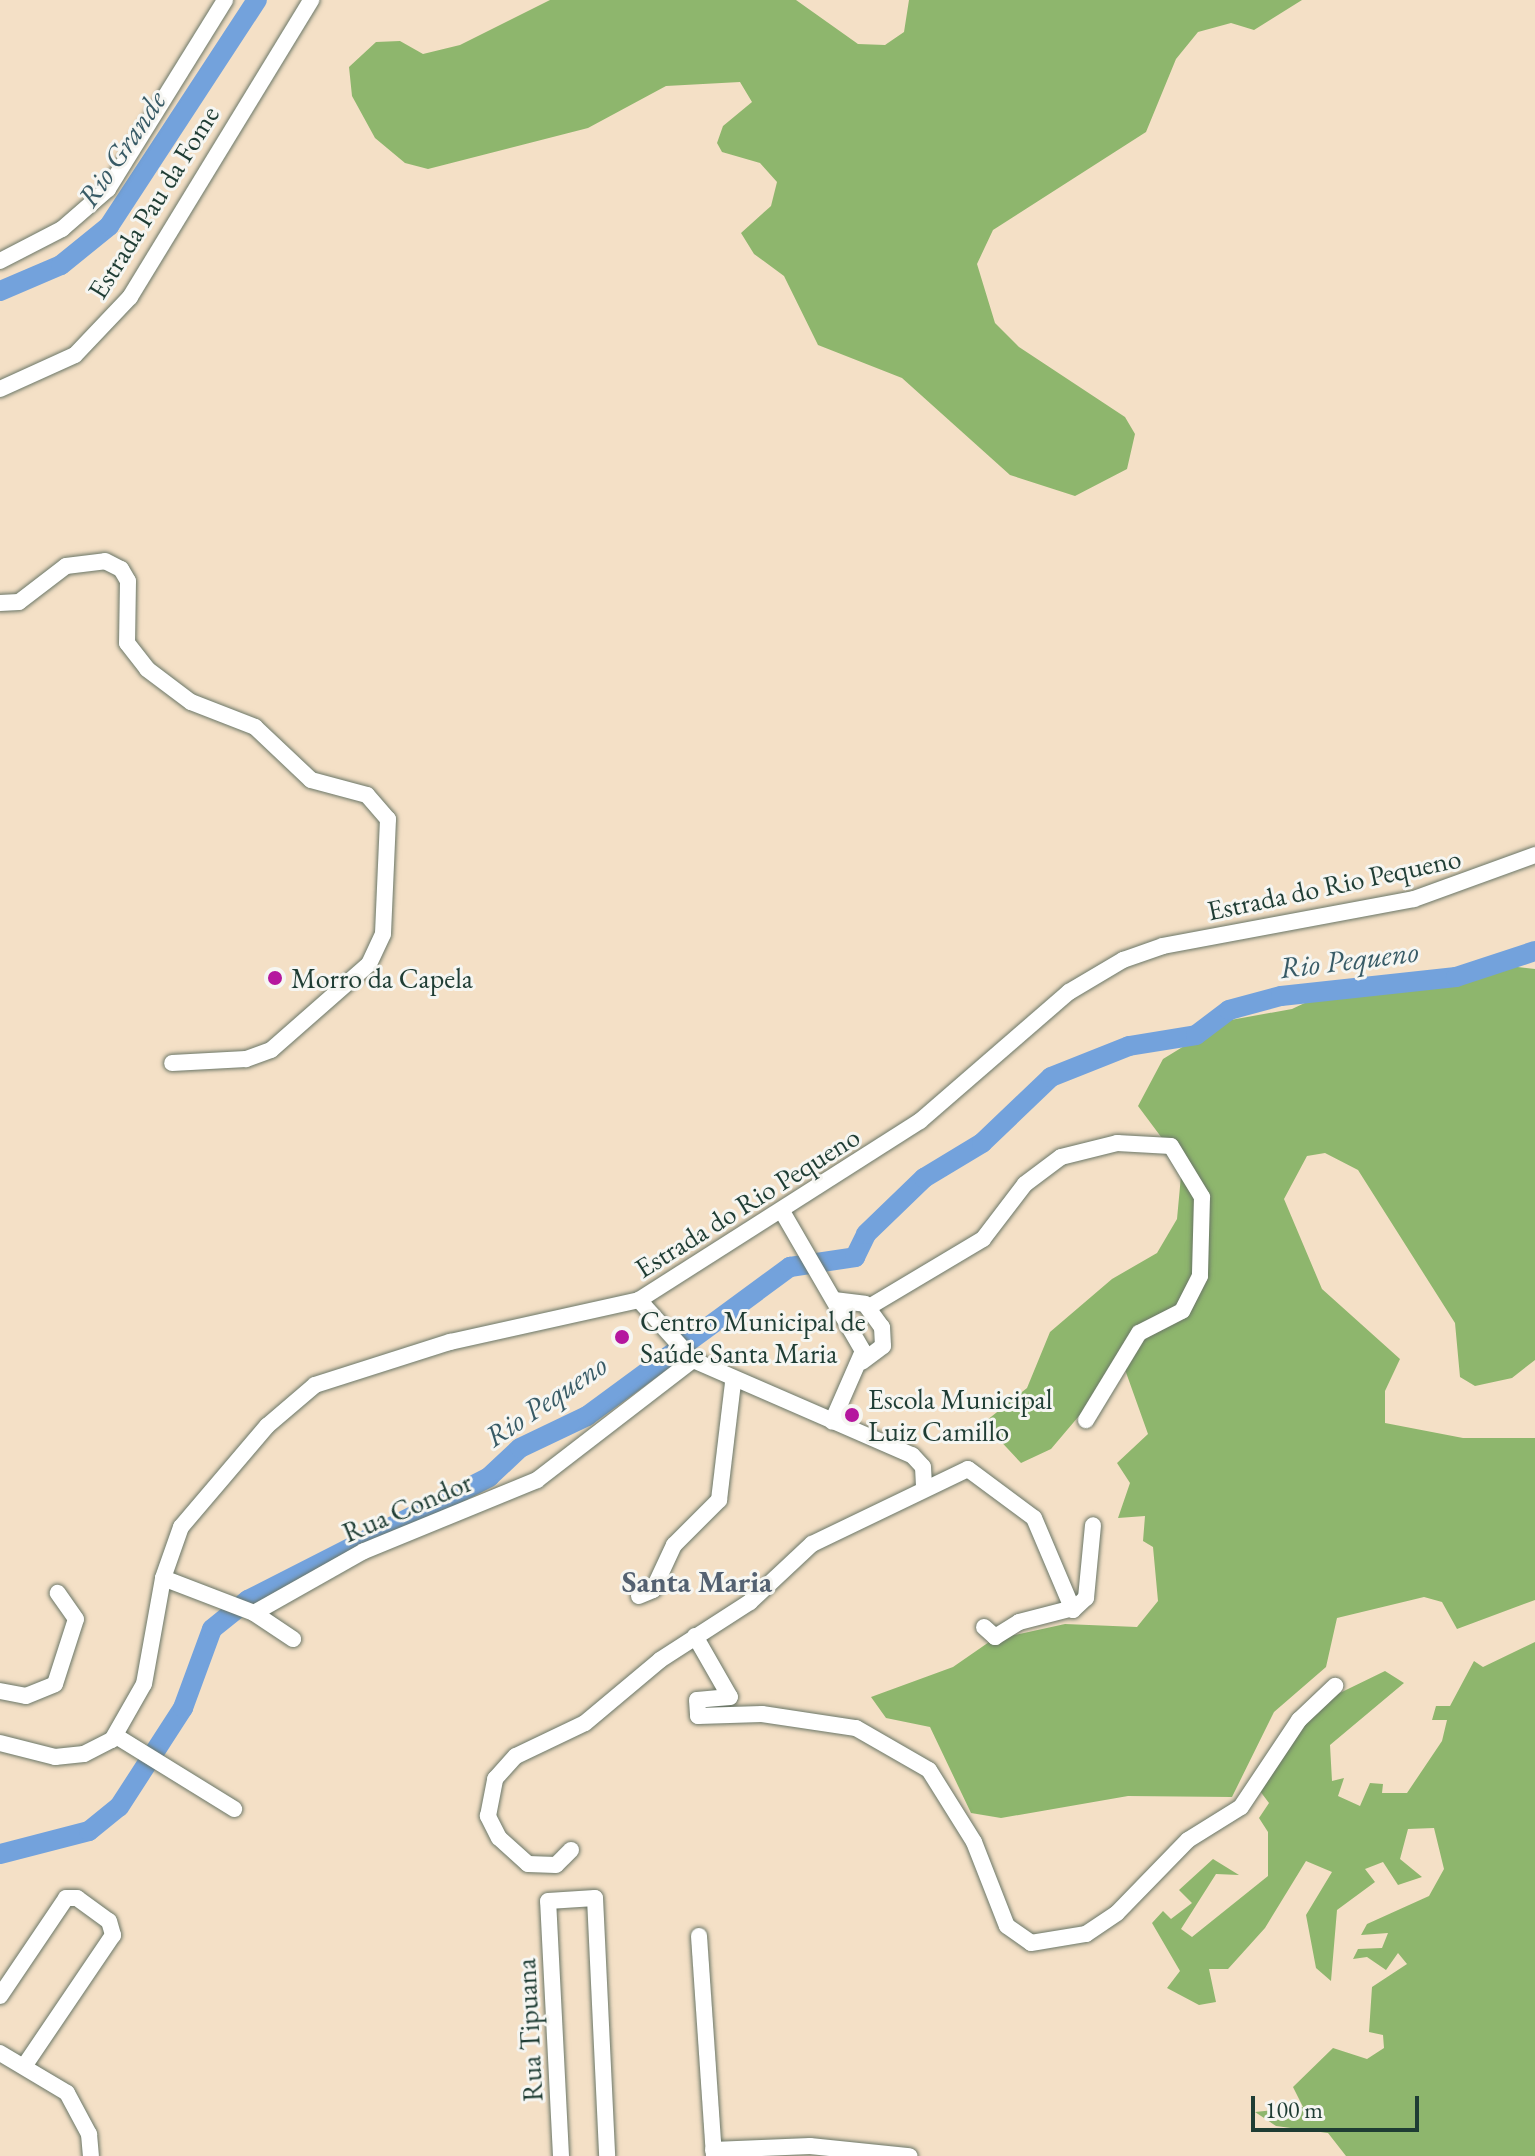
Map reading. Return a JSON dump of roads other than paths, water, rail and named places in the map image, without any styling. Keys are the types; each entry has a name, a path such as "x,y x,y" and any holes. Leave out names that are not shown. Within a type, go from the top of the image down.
{"street":[{"path":"0,261 62,229 108,189 225,0"},
{"name":"Estrada Pau da Fome","path":"0,389 75,355 130,297 311,0"},
{"path":"0,603 19,602 66,566 105,561 121,569 128,581 127,643 147,669 191,702 255,727 311,780 367,795 388,819 383,934 369,964 271,1050 246,1059 172,1063"},
{"name":"Estrada do Rio Pequeno","path":"116,1736 144,1684 163,1578 181,1527 204,1495 315,1385 450,1342 639,1300 783,1213 920,1121 1069,992 1123,960 1163,946 1414,899 1535,855"},
{"path":"834,1300 869,1307 983,1239 1025,1184 1061,1157 1128,1141 1171,1146 1202,1197 1200,1276 1182,1311 1139,1333 1086,1420"},
{"path":"783,1213 862,1347 862,1362"},
{"path":"639,1300 689,1357 733,1382 912,1455 923,1467 924,1485"},
{"path":"832,1422 862,1362 886,1340 869,1307"},
{"name":"Rua Condor","path":"251,1612 364,1551 537,1480 689,1357"},
{"path":"639,1596 653,1590 674,1545 719,1500 733,1382"},
{"path":"571,1850 556,1865 528,1864 499,1838 488,1816 495,1779 516,1756 585,1723 695,1636 750,1602 812,1544 897,1507 924,1485 968,1469 1014,1498 1046,1536 1069,1609"},
{"path":"984,1627 995,1637 1019,1622 1069,1609 1086,1598 1093,1525"},
{"path":"163,1578 251,1612 293,1639"},
{"path":"0,1691 26,1696 55,1684 76,1619 58,1593"},
{"path":"695,1636 730,1697 697,1700 698,1716 762,1714 856,1728 929,1770 974,1842 1007,1926 1031,1943 1086,1934 1117,1913 1188,1840 1241,1807 1299,1720 1335,1686"},
{"path":"0,1743 55,1757 98,1749 116,1736 234,1809"},
{"path":"0,1996 66,1898 77,1898 109,1921 113,1935 25,2065"},
{"name":"Rua Tipuana","path":"561,2156 548,1901 595,1898 607,2156"},
{"path":"699,1936 714,2153 810,2146 909,2156"},
{"path":"0,2053 25,2065 73,2102 91,2156"}],"waterway":[{"name":"Rio Grande","path":"0,291 61,265 109,226 257,0"},
{"name":"Rio Pequeno","path":"0,1854 89,1831 119,1807 183,1708 212,1629 248,1600 489,1477 520,1448 587,1416 790,1267 855,1257 866,1234 924,1178 982,1143 1051,1077 1129,1046 1196,1035 1229,1010 1281,996 1456,977 1535,951"}],"place":[{"name":"Morro da Capela","path":"275,978"},
{"name":"Centro Municipal de Saúde Santa Maria","path":"622,1337"},
{"name":"Escola Municipal Luiz Camillo","path":"852,1415"}],"district":[{"name":"Santa Maria","path":"697,1582"}]}
